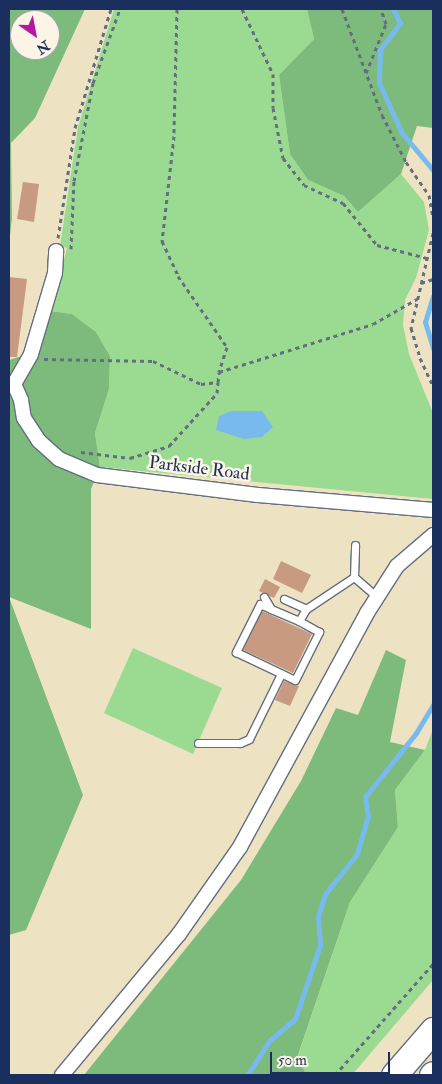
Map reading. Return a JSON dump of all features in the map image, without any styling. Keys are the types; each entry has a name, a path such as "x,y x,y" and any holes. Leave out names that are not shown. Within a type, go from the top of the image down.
{"highway":[{"path":"394,1075 433,1030"}],"street":[{"path":"11,384 32,354 55,273 63,254"},
{"name":"Parkside Road","path":"11,384 21,400 24,418 40,441 59,459 98,476 258,495 385,503 433,510"},
{"path":"62,1075 179,934 240,847 377,597 398,566 433,535"}],"lane":[{"path":"354,577 355,545"},
{"path":"354,577 377,597"},
{"path":"299,621 306,609 354,577"},
{"path":"264,597 272,609"},
{"path":"284,599 306,609"},
{"path":"260,604 299,621 319,632 295,680 236,652 260,604"},
{"path":"198,743 240,743 249,739 281,674"}],"path":[{"path":"63,254 75,128 111,9"},
{"path":"63,254 74,181 93,83 120,9"},
{"path":"77,451 130,458 169,446 218,393 219,372 227,347 178,276 162,241 174,136 177,9"},
{"path":"242,9 274,74 273,108 283,158 304,185 343,204 377,245 427,258"},
{"path":"342,9 366,74 406,162 429,195 433,217"},
{"path":"366,74 386,24 381,9"},
{"path":"433,234 410,328 420,358 433,386"},
{"path":"421,283 433,280"},
{"path":"219,372 373,324 416,298"},
{"path":"44,359 46,349"},
{"path":"36,365 44,359 153,361 201,384 218,382"},
{"path":"334,1075 433,964"}],"green space":[{"path":"9,9 85,9 35,118 11,143 12,219 9,243"},
{"path":"114,9 307,9 314,39 279,75 290,154 308,180 344,196 358,212 401,174 424,202 429,230 416,278 405,300 403,325 409,354 433,413 433,499 100,467 95,433 109,389 110,356 96,332 72,314 50,311 67,248 60,246 78,127"},
{"path":"307,9 433,9 433,128 417,126 401,174 358,212 344,196 308,180 290,154 279,75 314,39"},
{"path":"50,311 72,314 96,332 110,356 109,389 95,433 100,467 91,489 91,629 9,597 9,360 38,351"},
{"path":"9,597 83,795 26,930 9,935"},
{"path":"133,648 222,688 193,754 104,713"},
{"path":"386,650 406,660 390,742 425,750 395,790 398,827 350,902 297,1058 307,1075 84,1075 241,880 301,781 336,708 358,715"},
{"path":"433,729 433,980 352,1075 307,1075 297,1059 350,902 398,827 395,790 425,750"}],"water":[{"path":"231,411 262,411 273,427 262,437 244,439 216,430 219,416"}],"building":[{"path":"23,182 39,184 34,222 17,219"},
{"path":"9,277 27,279 17,357 9,357"},
{"path":"281,561 311,575 302,593 273,579"},
{"path":"265,579 280,587 274,598 259,591"},
{"path":"262,611 312,634 293,673 243,650"},
{"path":"284,681 299,686 290,706 275,700"}],"waterway":[{"path":"393,9 400,23 380,50 379,83 402,133 433,170"},
{"path":"433,296 425,322 433,349"},
{"path":"247,1075 270,1040 295,1019 320,945 318,916 325,894 357,854 368,816 365,797 416,733 433,705"}]}
